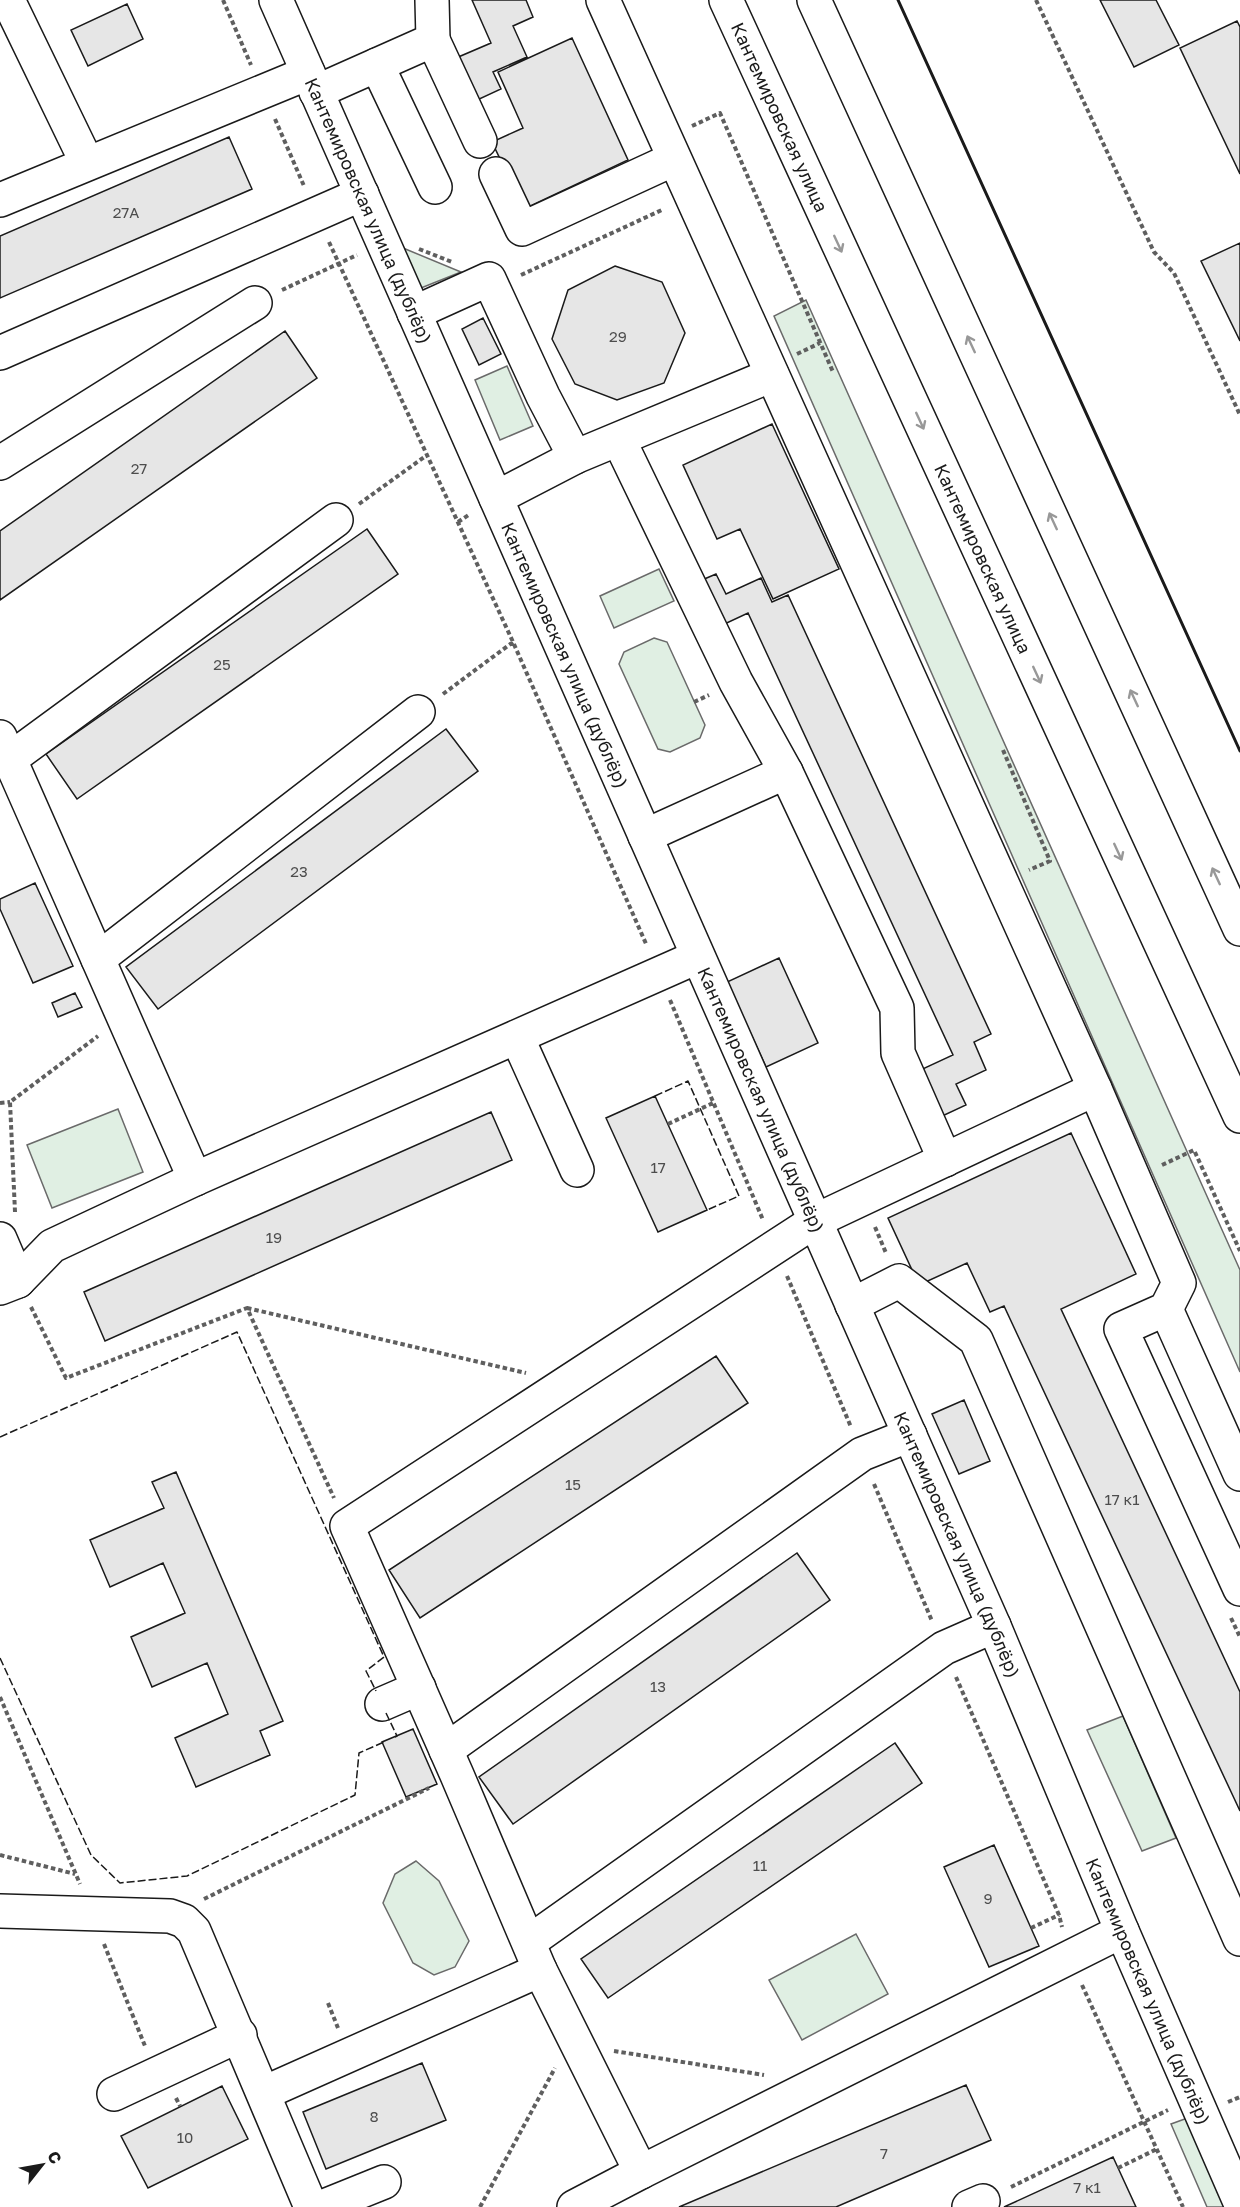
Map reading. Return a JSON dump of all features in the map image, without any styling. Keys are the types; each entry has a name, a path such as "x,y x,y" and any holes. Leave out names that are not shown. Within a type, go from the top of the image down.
{"street":[{"path":"8,0 87,163"},
{"name":"Кантемировская улица (дублёр)","path":"276,0 994,1626 1122,1931 1240,2202"},
{"path":"432,0 432,40 480,141"},
{"path":"603,0 1095,1089 1179,1283 1166,1309 1121,1329 1235,1602"},
{"name":"Кантемировская улица","path":"726,0 1240,1116"},
{"path":"813,0 1240,929"},
{"path":"0,200 263,91 312,82 377,65 432,40"},
{"path":"377,65 435,187"},
{"path":"496,174 522,229 674,159"},
{"path":"0,353 362,194"},
{"path":"414,313 486,286 575,457"},
{"path":"0,463 255,303"},
{"path":"496,498 575,457 772,375"},
{"path":"619,440 736,682 786,772 897,1008 898,1053 945,1160"},
{"path":"195,1179 5,748 336,520"},
{"path":"98,959 418,712"},
{"path":"645,836 786,772"},
{"path":"9,1284 52,1246 195,1179 658,972 697,957"},
{"path":"517,1037 577,1170"},
{"path":"641,2172 535,1956 347,1526 815,1221 1095,1089"},
{"path":"8,1230 9,1284"},
{"path":"852,1305 899,1281 976,1340 1240,1939"},
{"path":"1166,1309 1240,1474"},
{"path":"452,1762 862,1454 910,1435"},
{"path":"264,2093 535,1956 944,1648 994,1626"},
{"path":"382,1704 419,1688"},
{"path":"0,1911 170,1916 184,1921 194,1931 311,2207"},
{"path":"574,2207 641,2172 1024,1990 1069,1956 1122,1931"},
{"path":"114,2094 240,2036"},
{"path":"322,2207 384,2182"}],"path":[{"path":"223,0 316,214 513,642 658,972 1059,1915 1069,1956 1183,2207"},
{"path":"1036,0 1154,252 1174,273 1240,415"},
{"path":"720,113 833,372"},
{"path":"412,247 472,270 486,286 669,206"},
{"path":"255,303 339,263"},
{"path":"336,520 427,455"},
{"path":"418,712 513,642"},
{"path":"1003,750 1050,861"},
{"path":"0,1103 10,1102 123,1017"},
{"path":"8,1230 10,1102"},
{"path":"668,1124 713,1103"},
{"path":"1194,1150 1240,1251"},
{"path":"872,1222 899,1281"},
{"path":"9,1284 66,1378 246,1308 566,1383"},
{"path":"246,1308 347,1526"},
{"path":"1235,1602 1240,1637"},
{"path":"200,1900 452,1762"},
{"path":"0,1855 76,1874"},
{"path":"1031,1928 1059,1915"},
{"path":"480,2207 575,2041 772,2076"},
{"path":"976,2204 1175,2106 1231,2102 1240,2097"},
{"path":"1097,2136 1100,2143"},
{"path":"1118,2168 1157,2149"}],"green space":[{"path":"403,248 461,272 421,288"},
{"path":"806,300 1240,1270 1240,1372 774,316"},
{"path":"507,366 533,426 500,440 475,380"},
{"path":"659,569 674,601 614,628 600,596"},
{"path":"654,638 667,642 705,725 700,738 670,752 658,749 619,664 624,652"},
{"path":"118,1109 143,1172 52,1208 27,1145"},
{"path":"1123,1716 1176,1838 1142,1851 1087,1730"},
{"path":"416,1861 439,1881 469,1941 455,1967 434,1975 413,1963 383,1903 395,1874"},
{"path":"856,1934 888,1994 802,2040 769,1980"},
{"path":"1193,2116 1231,2207 1207,2207 1171,2124"}],"building":[{"path":"472,0 526,0 533,17 513,26 527,57 493,72 501,89 475,101 456,58 491,43"},
{"path":"1100,0 1156,0 1179,45 1134,67"},
{"path":"127,4 143,39 88,66 71,30"},
{"path":"1237,21 1240,27 1240,174 1180,48"},
{"path":"572,38 628,160 524,209 492,142 523,128 498,72"},
{"path":"229,137 252,189 0,298 0,236"},
{"path":"1240,243 1240,341 1201,261"},
{"path":"615,266 662,282 685,333 664,383 617,400 575,384 552,339 568,290"},
{"path":"483,318 501,354 479,365 462,329"},
{"path":"285,331 317,378 0,600 0,531"},
{"path":"772,424 839,569 773,599 740,529 717,539 683,465"},
{"path":"367,529 398,574 77,799 46,754"},
{"path":"716,574 726,594 761,578 772,602 788,595 991,1034 974,1042 986,1070 956,1084 966,1105 938,1118 916,1072 953,1055 748,613 716,628 695,583"},
{"path":"446,729 478,771 158,1009 126,967"},
{"path":"35,883 73,966 33,983 0,909 0,899"},
{"path":"779,958 818,1043 766,1067 727,982"},
{"path":"75,993 82,1007 58,1017 52,1003"},
{"path":"655,1096 707,1210 658,1232 606,1118"},
{"path":"491,1112 512,1160 105,1341 84,1292"},
{"path":"1071,1133 1136,1274 1061,1309 1240,1692 1240,1811 1004,1306 990,1312 967,1263 919,1285 888,1218"},
{"path":"716,1356 748,1403 420,1618 389,1570"},
{"path":"964,1400 990,1461 959,1474 932,1414"},
{"path":"176,1472 283,1721 260,1731 270,1755 196,1787 175,1738 228,1714 207,1663 152,1687 131,1637 185,1613 163,1563 110,1587 90,1540 164,1508 152,1482"},
{"path":"797,1553 830,1600 513,1824 479,1777"},
{"path":"413,1729 437,1784 406,1797 382,1742"},
{"path":"895,1743 922,1783 608,1998 581,1959"},
{"path":"994,1845 1039,1946 989,1967 944,1867"},
{"path":"422,2063 446,2120 326,2169 303,2112"},
{"path":"966,2085 991,2140 836,2207 679,2207"},
{"path":"222,2086 248,2139 148,2188 121,2136"},
{"path":"1113,2157 1136,2207 1004,2207"}],"fence":[{"path":"655,1096 688,1081 739,1196 707,1210"},
{"path":"0,1437 237,1332 384,1657 366,1671 376,1691"},
{"path":"0,1658 91,1855 120,1883 187,1876 355,1795 359,1753 384,1742"},
{"path":"386,1713 397,1736 395,1737"}],"wall":[{"path":"898,0 1240,751"}]}
